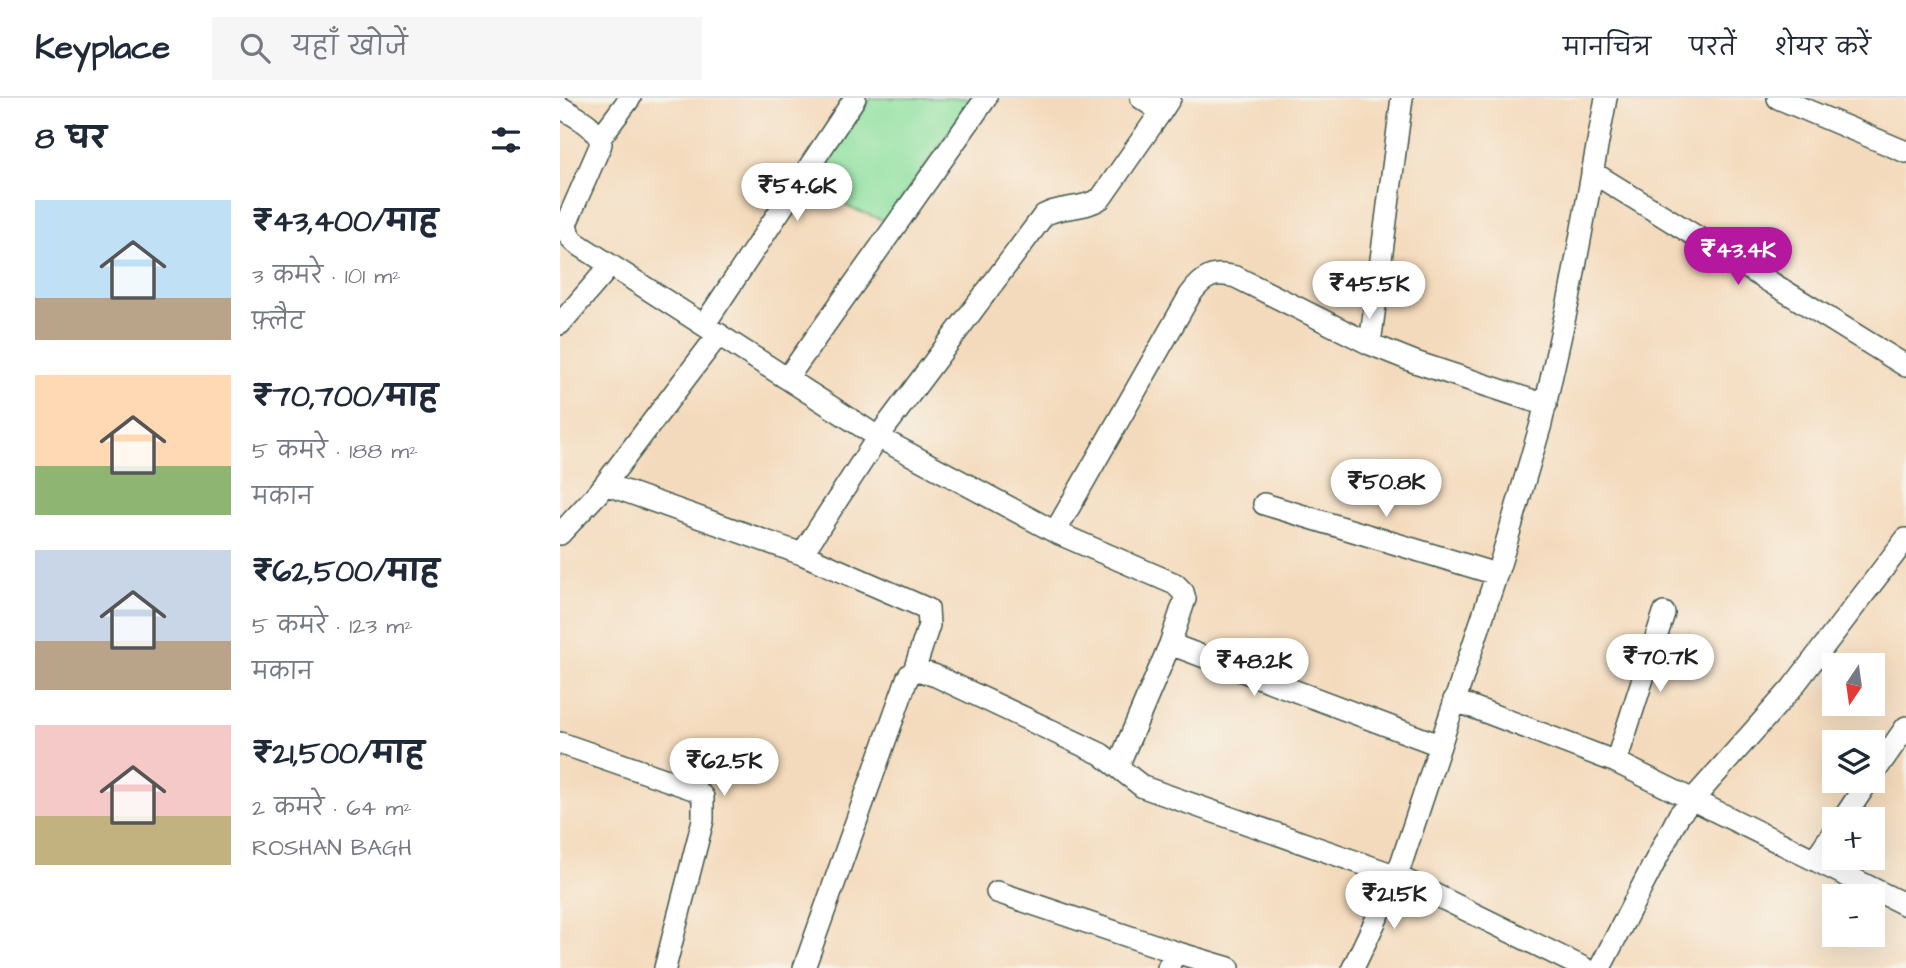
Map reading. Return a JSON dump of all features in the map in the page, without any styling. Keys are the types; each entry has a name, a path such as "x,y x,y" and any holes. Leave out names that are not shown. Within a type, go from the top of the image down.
{"street":[{"path":"630,98 600,138 599,150 569,215 566,229 576,243 878,437 1055,532 1180,587 1185,601 1170,644 1118,766"},
{"path":"560,534 605,484 711,329 855,98"},
{"path":"788,377 986,98"},
{"path":"802,554 878,437 1044,215 1058,209 1090,204 1101,198 1165,105 1141,98"},
{"path":"1370,344 1402,98"},
{"path":"1353,968 1397,876 1496,574 1546,405 1570,294 1606,98"},
{"path":"1787,100 1906,152"},
{"path":"560,107 593,129 600,138"},
{"path":"1592,172 1906,366"},
{"path":"560,324 610,266"},
{"path":"1055,532 1190,295 1203,279 1214,273 1236,277 1370,344 1415,362 1546,405"},
{"path":"605,484 802,554 928,609 929,625 914,671 907,679 804,968"},
{"path":"1264,503 1496,574"},
{"path":"1600,968 1679,814 1792,688 1906,539"},
{"path":"1616,762 1664,613"},
{"path":"1170,644 1439,745"},
{"path":"914,671 936,676 1101,754 1143,787 1397,876 1584,968"},
{"path":"1454,701 1616,762 1906,905"},
{"path":"1885,757 1906,727"},
{"path":"560,743 696,790 703,797 703,820 665,968"},
{"path":"1815,859 1822,849"},
{"path":"996,892 1172,960 1229,968"}],"green space":[{"path":"871,98 973,98 886,221 850,208 813,182"}]}
